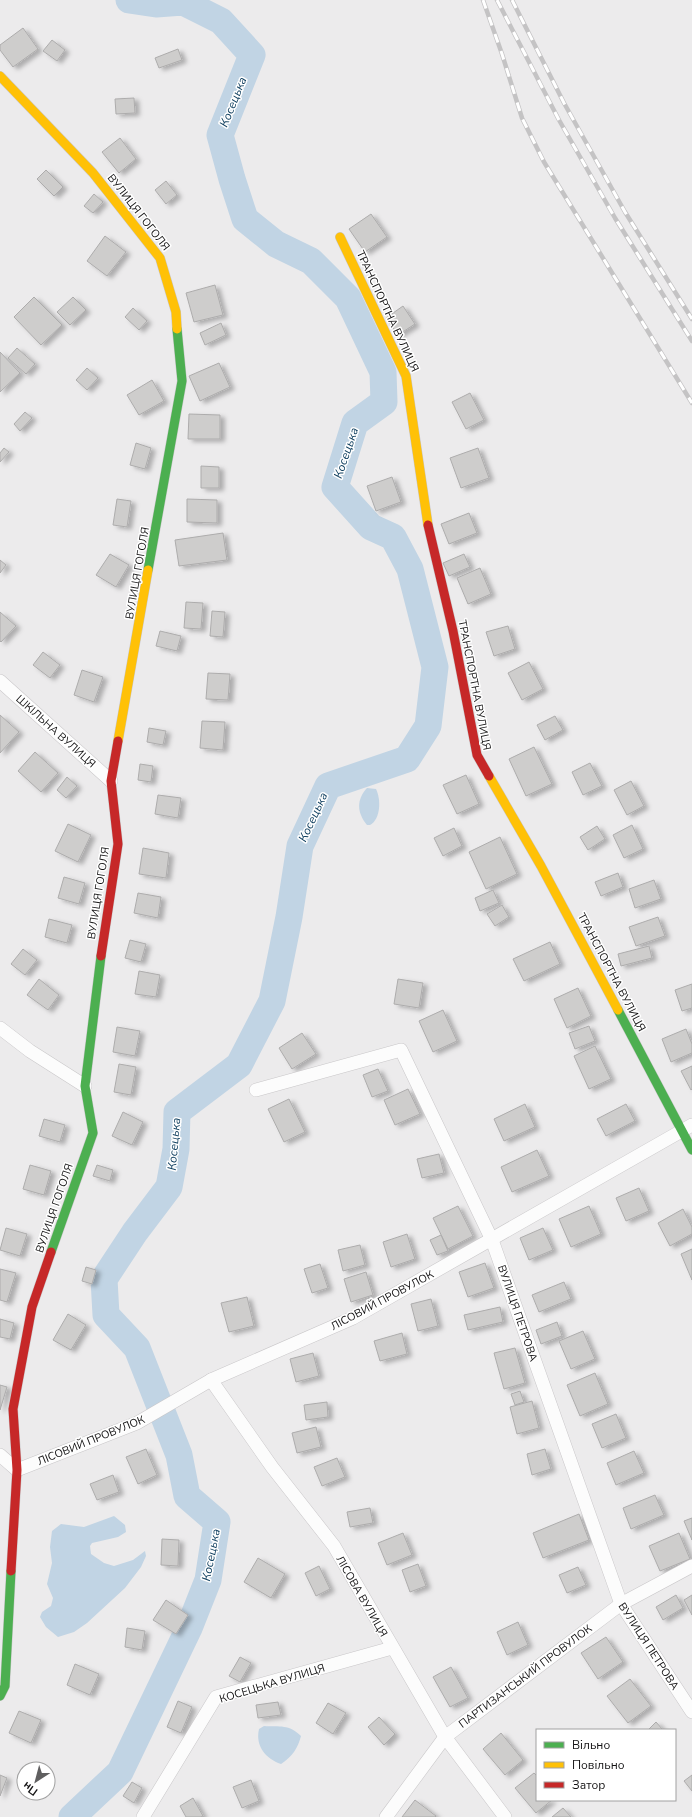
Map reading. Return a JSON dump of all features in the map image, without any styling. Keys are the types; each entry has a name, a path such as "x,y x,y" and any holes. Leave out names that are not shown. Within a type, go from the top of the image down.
{"street":[{"name":"ВУЛИЦЯ ГОГОЛЯ","path":"0,76 19,94 93,173 160,258 176,312 182,381 111,781 118,844 104,927 85,1086 93,1133 32,1307 13,1409 17,1470 2,1687"},
{"name":"ТРАНСПОРТНА ВУЛИЦЯ","path":"340,237 406,376 425,514 453,631 476,755 541,866 687,1128 692,1150"},
{"name":"ШКІЛЬНА ВУЛИЦЯ","path":"0,681 111,781"},
{"path":"0,1028 30,1052 85,1086"},
{"name":"ВУЛИЦЯ ПЕТРОВА","path":"256,1090 400,1050 492,1240 621,1604 692,1712"},
{"name":"ЛІСОВИЙ ПРОВУЛОК","path":"17,1470 137,1423 211,1380 353,1318 687,1128"},
{"name":"ЛІСОВА ВУЛИЦЯ","path":"211,1380 272,1467 334,1546 445,1737 505,1817"},
{"path":"0,1455 17,1470"},
{"name":"ПАРТИЗАНСЬКИЙ ПРОВУЛОК","path":"386,1817 445,1737 621,1604 692,1566"},
{"name":"КОСЕЦЬКА ВУЛИЦЯ","path":"143,1817 216,1697 392,1648"}],"water":[{"path":"367,788 376,789 379,798 378,814 374,822 370,825 367,825 361,816 359,806 361,797"},
{"path":"114,1516 125,1525 126,1532 118,1537 92,1543 90,1546 91,1554 104,1563 114,1566 133,1560 145,1551 146,1556 141,1567 125,1588 87,1623 74,1632 58,1637 46,1627 40,1617 42,1612 51,1606 53,1598 47,1584 52,1563 50,1547 52,1531 61,1524 84,1527"},
{"path":"264,1726 280,1726 288,1728 297,1732 301,1736 294,1752 281,1764 266,1755 260,1746 258,1735 259,1729"}],"building":[{"path":"23,28 38,49 13,67 0,50 0,45"},
{"path":"52,40 65,50 57,61 43,51"},
{"path":"178,49 182,60 159,68 155,58"},
{"path":"134,98 135,113 116,114 115,99"},
{"path":"120,138 136,159 119,173 102,152"},
{"path":"46,170 63,187 54,196 37,179"},
{"path":"166,181 177,195 166,204 155,190"},
{"path":"94,194 103,202 93,213 84,206"},
{"path":"371,214 387,237 365,252 349,229"},
{"path":"105,236 126,252 107,276 87,261"},
{"path":"215,285 223,315 194,322 186,293"},
{"path":"34,297 62,325 41,345 14,317"},
{"path":"73,297 86,310 70,325 57,312"},
{"path":"403,306 415,324 398,335 386,318"},
{"path":"133,308 147,321 139,330 125,317"},
{"path":"221,323 226,335 205,345 200,333"},
{"path":"17,348 35,364 26,374 8,358"},
{"path":"0,352 20,373 0,392"},
{"path":"219,363 230,387 200,401 189,376"},
{"path":"87,368 98,378 87,390 76,380"},
{"path":"152,380 164,401 139,415 127,395"},
{"path":"470,393 484,420 466,429 452,402"},
{"path":"25,412 32,418 20,431 14,424"},
{"path":"189,414 220,415 220,439 188,439"},
{"path":"136,443 151,448 145,469 130,465"},
{"path":"4,448 9,452 0,462 0,453"},
{"path":"478,448 489,478 461,488 450,458"},
{"path":"201,466 219,467 219,488 201,488"},
{"path":"392,477 401,502 376,511 367,486"},
{"path":"117,499 131,501 127,527 113,525"},
{"path":"187,499 217,500 217,523 187,522"},
{"path":"469,513 477,533 449,544 441,524"},
{"path":"223,533 227,560 179,566 175,540"},
{"path":"110,554 129,565 116,587 96,575"},
{"path":"464,554 470,567 449,576 443,563"},
{"path":"0,560 6,565 0,573"},
{"path":"480,568 491,594 468,604 457,578"},
{"path":"186,602 203,603 201,629 184,628"},
{"path":"212,611 225,612 223,637 210,636"},
{"path":"0,612 16,626 1,642 0,641"},
{"path":"508,626 515,649 494,656 486,632"},
{"path":"160,631 181,636 177,651 156,646"},
{"path":"43,652 60,665 50,678 33,665"},
{"path":"529,662 543,689 522,700 508,673"},
{"path":"82,670 103,677 94,702 74,695"},
{"path":"208,673 230,674 228,700 206,699"},
{"path":"0,715 19,732 0,753"},
{"path":"555,716 563,730 545,740 537,725"},
{"path":"202,721 225,722 223,750 200,748"},
{"path":"149,728 166,731 163,745 147,742"},
{"path":"534,747 552,784 526,796 509,759"},
{"path":"35,752 58,773 41,792 18,771"},
{"path":"590,763 602,786 583,795 572,772"},
{"path":"140,764 153,766 151,782 138,780"},
{"path":"466,775 479,804 457,814 443,785"},
{"path":"67,777 77,786 66,798 57,790"},
{"path":"631,781 644,806 627,815 614,790"},
{"path":"158,795 181,798 178,818 155,814"},
{"path":"68,824 91,835 78,862 55,851"},
{"path":"632,825 643,849 624,858 613,835"},
{"path":"597,826 605,839 588,850 580,837"},
{"path":"454,828 462,846 443,856 434,838"},
{"path":"500,837 517,874 486,889 469,852"},
{"path":"143,848 169,853 166,878 139,874"},
{"path":"618,873 623,887 601,896 595,882"},
{"path":"64,877 85,883 79,904 58,898"},
{"path":"654,880 661,899 635,908 629,889"},
{"path":"493,890 499,903 480,911 475,898"},
{"path":"138,893 161,897 158,918 134,913"},
{"path":"502,905 509,917 495,926 487,914"},
{"path":"658,917 665,936 636,946 629,927"},
{"path":"49,919 72,925 67,943 45,937"},
{"path":"130,940 146,944 141,962 125,958"},
{"path":"550,942 560,964 524,981 513,959"},
{"path":"649,946 652,958 621,966 618,954"},
{"path":"23,949 37,960 25,975 11,964"},
{"path":"139,971 160,975 156,997 135,994"},
{"path":"39,979 59,995 48,1010 27,995"},
{"path":"398,979 423,983 419,1008 394,1004"},
{"path":"692,984 692,1008 682,1011 675,990"},
{"path":"578,988 591,1016 567,1028 554,999"},
{"path":"443,1010 457,1041 433,1052 419,1021"},
{"path":"589,1026 595,1041 575,1049 569,1033"},
{"path":"117,1027 140,1031 135,1056 113,1052"},
{"path":"686,1029 692,1044 692,1053 671,1062 662,1039"},
{"path":"302,1033 316,1054 292,1069 279,1048"},
{"path":"595,1046 611,1079 589,1089 574,1056"},
{"path":"119,1064 136,1067 131,1095 114,1092"},
{"path":"692,1066 692,1089 691,1090 681,1071"},
{"path":"378,1069 388,1091 372,1097 363,1075"},
{"path":"408,1089 420,1114 395,1125 384,1100"},
{"path":"289,1099 305,1132 284,1142 268,1109"},
{"path":"525,1104 535,1127 504,1141 494,1119"},
{"path":"626,1104 635,1121 606,1136 597,1119"},
{"path":"123,1112 143,1122 132,1145 112,1136"},
{"path":"44,1119 65,1125 60,1142 39,1136"},
{"path":"537,1150 549,1176 512,1192 501,1167"},
{"path":"439,1154 444,1173 422,1178 417,1159"},
{"path":"30,1165 51,1171 44,1195 23,1189"},
{"path":"97,1165 113,1170 110,1181 93,1176"},
{"path":"639,1188 649,1211 626,1221 616,1198"},
{"path":"458,1206 473,1236 448,1249 433,1218"},
{"path":"589,1206 601,1234 571,1247 559,1219"},
{"path":"683,1209 692,1227 692,1234 670,1246 658,1223"},
{"path":"6,1228 27,1234 20,1256 0,1250"},
{"path":"543,1228 553,1250 529,1260 520,1238"},
{"path":"407,1234 415,1259 391,1267 383,1242"},
{"path":"441,1235 448,1251 437,1255 430,1240"},
{"path":"360,1245 365,1265 343,1271 338,1250"},
{"path":"692,1249 692,1280 681,1254"},
{"path":"485,1263 494,1288 468,1297 459,1272"},
{"path":"320,1264 328,1288 312,1293 304,1269"},
{"path":"86,1267 96,1270 92,1284 82,1281"},
{"path":"0,1269 16,1273 7,1302 0,1300"},
{"path":"366,1272 373,1295 351,1302 344,1279"},
{"path":"564,1282 571,1299 539,1312 532,1295"},
{"path":"247,1297 254,1326 229,1332 221,1303"},
{"path":"431,1299 438,1326 418,1331 411,1304"},
{"path":"500,1307 503,1322 468,1330 464,1315"},
{"path":"68,1314 86,1325 71,1350 53,1340"},
{"path":"0,1319 14,1323 10,1339 0,1337"},
{"path":"557,1322 562,1336 541,1344 536,1330"},
{"path":"583,1331 595,1359 571,1369 559,1341"},
{"path":"402,1333 407,1354 380,1361 374,1341"},
{"path":"515,1348 525,1383 504,1389 494,1353"},
{"path":"313,1353 319,1376 296,1382 290,1359"},
{"path":"595,1373 608,1404 580,1416 567,1385"},
{"path":"0,1385 7,1387 0,1410"},
{"path":"520,1391 524,1402 515,1405 511,1394"},
{"path":"532,1401 539,1428 517,1434 510,1407"},
{"path":"327,1402 328,1417 306,1420 304,1405"},
{"path":"616,1414 626,1438 602,1448 592,1424"},
{"path":"316,1427 321,1447 297,1453 292,1433"},
{"path":"146,1449 157,1475 138,1484 126,1457"},
{"path":"545,1449 551,1469 532,1475 527,1454"},
{"path":"634,1451 644,1473 616,1485 607,1463"},
{"path":"337,1458 345,1477 322,1486 314,1467"},
{"path":"113,1475 119,1492 97,1500 90,1484"},
{"path":"655,1495 664,1515 631,1529 623,1508"},
{"path":"370,1508 373,1523 350,1527 347,1512"},
{"path":"579,1514 589,1540 543,1558 533,1533"},
{"path":"692,1518 692,1540 684,1521"},
{"path":"403,1533 412,1555 387,1565 378,1543"},
{"path":"679,1533 690,1559 660,1571 649,1546"},
{"path":"162,1539 179,1540 178,1566 161,1565"},
{"path":"258,1558 285,1574 271,1598 244,1582"},
{"path":"418,1564 426,1586 410,1592 402,1570"},
{"path":"319,1566 330,1589 316,1596 305,1573"},
{"path":"578,1567 586,1585 567,1593 559,1575"},
{"path":"676,1595 683,1608 663,1620 656,1607"},
{"path":"692,1595 692,1615 684,1600"},
{"path":"166,1600 188,1615 176,1634 153,1620"},
{"path":"518,1622 528,1645 507,1655 497,1632"},
{"path":"127,1628 145,1631 142,1650 125,1647"},
{"path":"606,1637 623,1662 598,1679 581,1653"},
{"path":"240,1657 251,1663 240,1682 229,1676"},
{"path":"75,1664 99,1674 90,1695 67,1685"},
{"path":"451,1667 468,1698 450,1707 433,1677"},
{"path":"630,1679 651,1706 628,1723 607,1696"},
{"path":"178,1701 192,1707 181,1733 167,1727"},
{"path":"278,1702 281,1715 258,1718 256,1705"},
{"path":"328,1703 346,1713 333,1734 316,1723"},
{"path":"19,1711 41,1720 31,1743 9,1733"},
{"path":"379,1717 395,1734 384,1745 368,1727"},
{"path":"656,1722 662,1729 649,1729"},
{"path":"501,1733 523,1760 505,1775 483,1749"},
{"path":"534,1773 536,1775 536,1801 551,1801 536,1813 515,1788"},
{"path":"0,1775 7,1778 0,1796"},
{"path":"692,1775 692,1791 684,1781"},
{"path":"251,1780 259,1801 242,1808 233,1787"},
{"path":"132,1782 142,1788 134,1803 123,1796"},
{"path":"193,1798 203,1816 201,1817 186,1817 180,1806"},
{"path":"415,1800 436,1816 402,1817"},
{"path":"563,1808 571,1817 552,1817"}],"waterway":[{"name":"Косецька","path":"72,1817 120,1772 189,1628 208,1580 217,1522 187,1496 179,1455 137,1348 106,1315 104,1279 135,1232 169,1187 176,1149 177,1112 239,1065 272,1001 289,917 300,846 328,786 407,759 428,726 435,667 410,569 393,537 371,527 335,487 355,423 384,402 383,372 348,298 311,261 276,244 245,219 232,179 220,135 252,55 221,21 183,2 156,4 129,0"}],"railway":[{"path":"483,0 522,118 544,162 692,403"},
{"path":"497,0 559,120 615,218 692,341"},
{"path":"512,0 564,103 625,212 692,319"}],"traffic: fast":[{"path":"148,570 182,381 177,329"},
{"path":"51,1252 93,1133 85,1086 101,956"},
{"path":"618,1010 692,1150"},
{"path":"0,1696 5,1686 11,1571"}],"traffic: slow":[{"path":"0,76 93,173 160,258 176,312 177,329"},
{"path":"340,237 406,376 428,525"},
{"path":"118,741 148,570"},
{"path":"489,776 541,866 618,1010"}],"traffic: jam":[{"path":"428,525 453,631 477,755 489,776"},
{"path":"101,956 118,844 111,781 118,741"},
{"path":"11,1571 17,1470 13,1409 32,1307 51,1252"}]}
